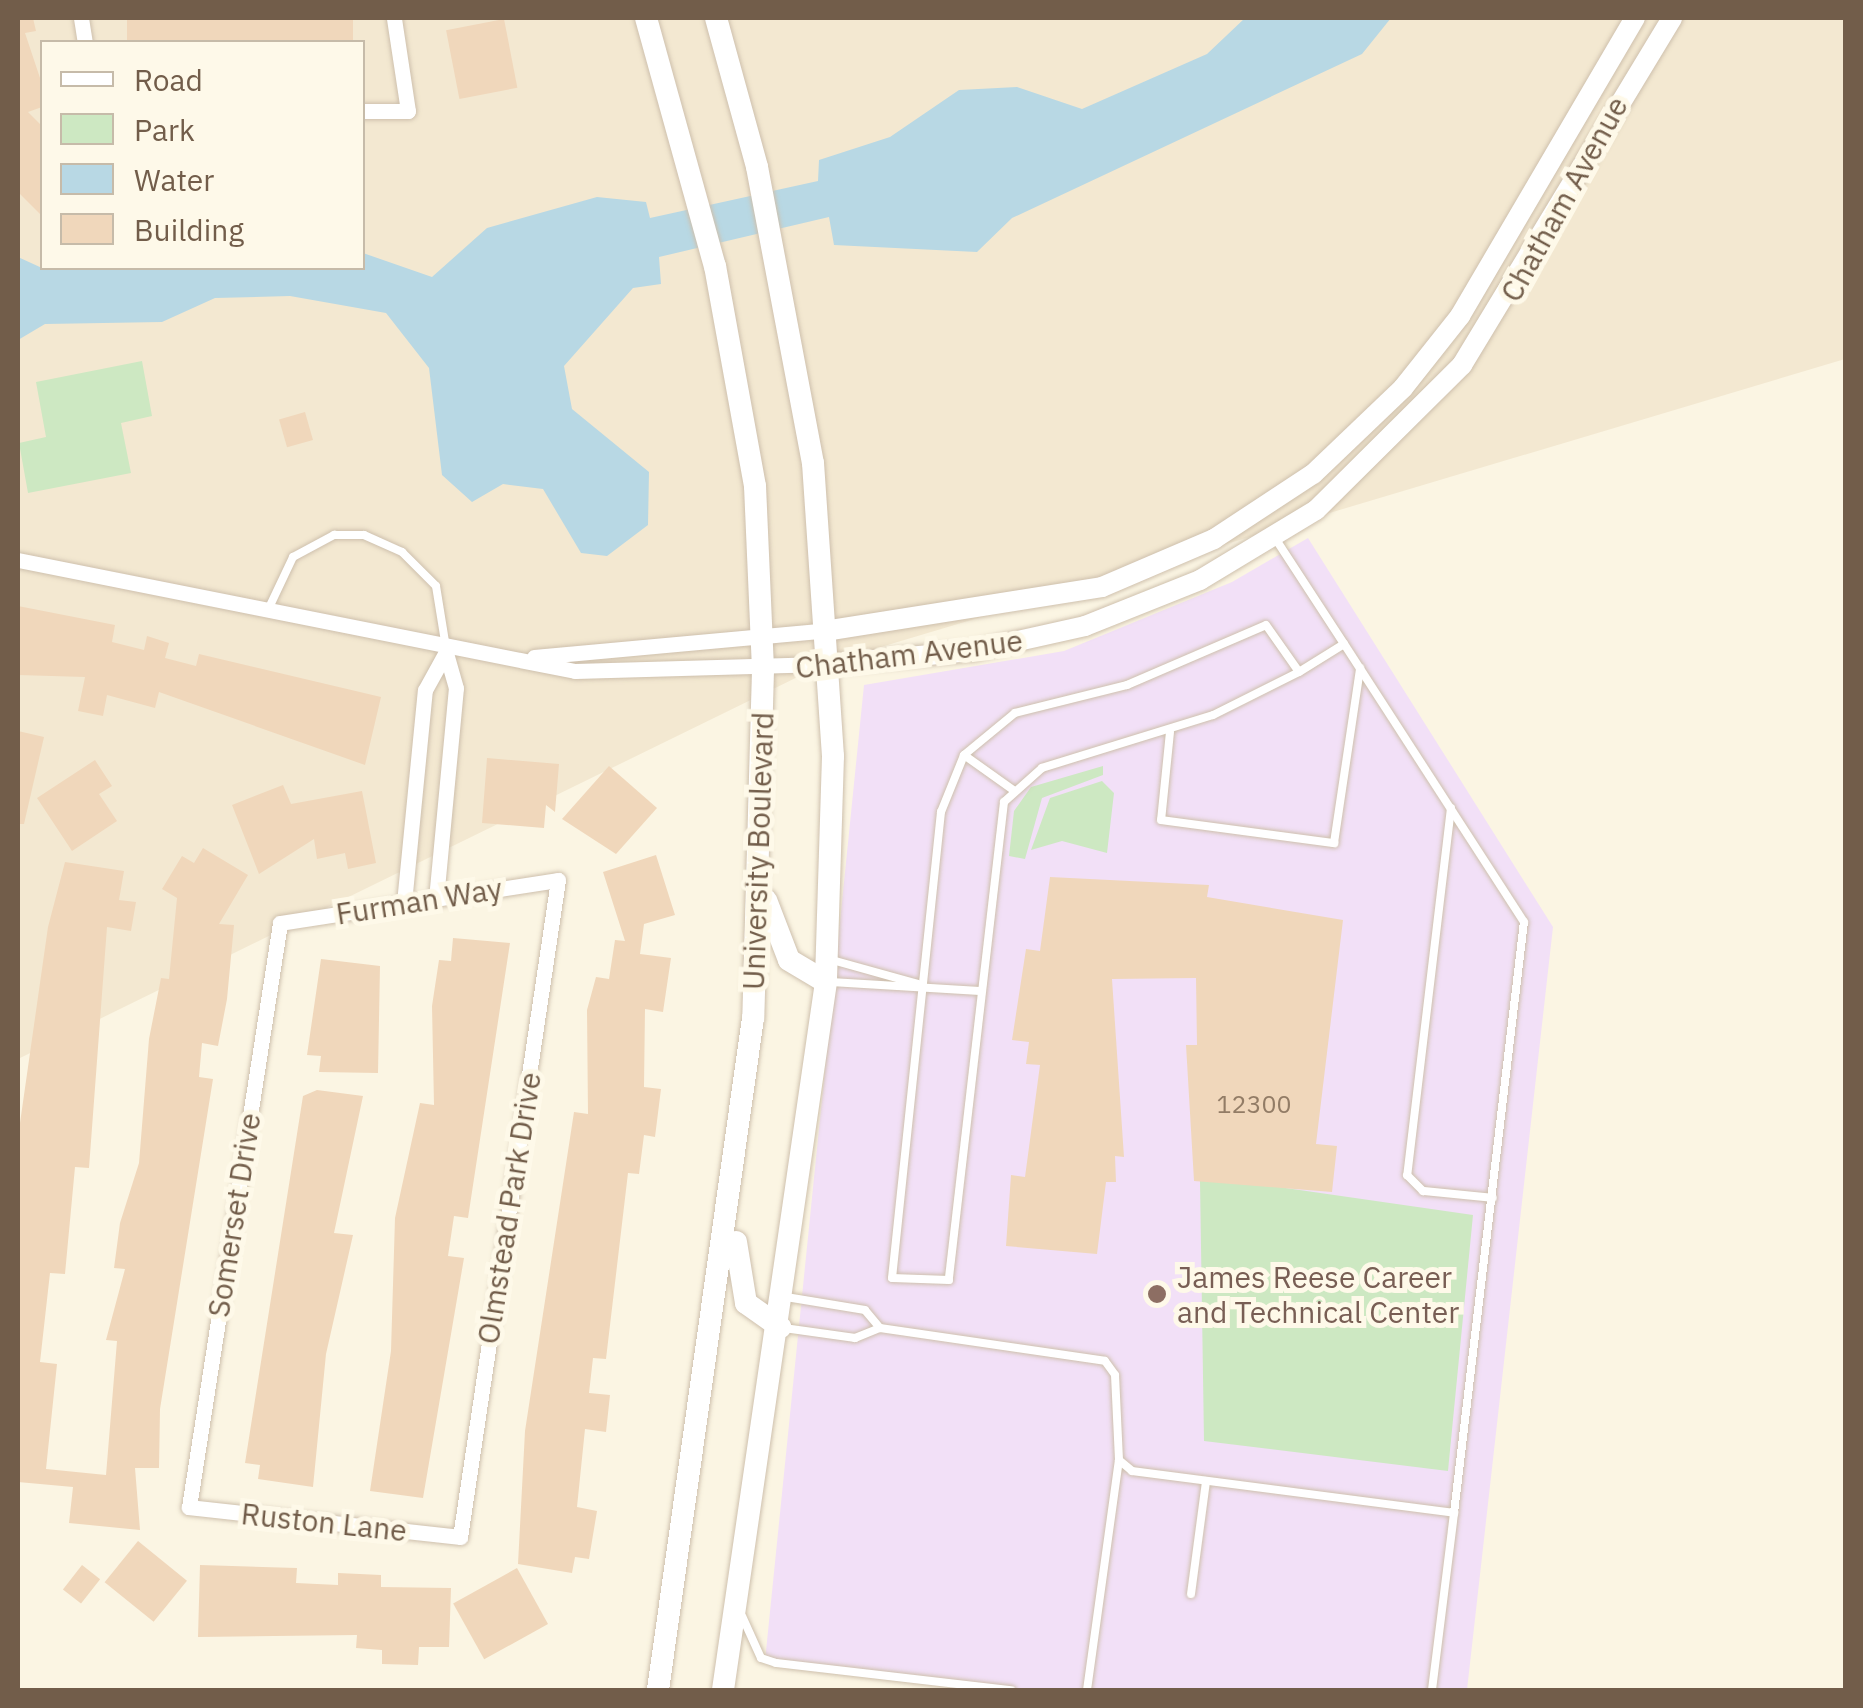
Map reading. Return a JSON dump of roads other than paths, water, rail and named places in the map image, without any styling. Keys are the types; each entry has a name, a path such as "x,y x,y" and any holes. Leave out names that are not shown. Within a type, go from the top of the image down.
{"main road":[{"name":"University Boulevard","path":"646,18 715,266 756,486 763,670 760,872 736,1169 658,1690"},
{"path":"716,18 776,252 831,630 832,664 826,970 780,1327 723,1690"},
{"path":"760,872 783,952 826,970"},
{"path":"736,1169 736,1280 755,1314 780,1327"}],"street":[{"path":"365,111 408,111 394,18"},
{"name":"Chatham Avenue","path":"520,659 831,630 1073,595 1147,571 1257,514 1345,446 1433,352 1482,284 1635,18"},
{"name":"Chatham Avenue","path":"18,560 446,652 520,659 614,675 832,664 1054,635 1162,598 1274,538 1382,452 1462,365 1672,18"},
{"path":"1257,514 1274,538"},
{"path":"436,898 456,688 446,652"},
{"path":"404,904 425,690 446,652"},
{"name":"Furman Way","path":"280,923 558,880"},
{"name":"Olmstead Park Drive","path":"460,1537 558,880"},
{"name":"Somerset Drive","path":"188,1507 280,923"},
{"name":"Ruston Lane","path":"188,1507 460,1537"}],"lane":[{"path":"266,616 293,557 334,535 364,535 402,552 436,586 446,652"},
{"path":"1274,538 1451,808 1525,931 1432,1690"},
{"path":"1299,672 1266,625 1127,686 1015,713 964,755 941,812 886,1268 897,1280 941,1286 950,1280 1000,813 1013,790 1042,768 1170,732 1299,672 1344,644"},
{"path":"1170,732 1161,820 1334,843 1360,668"},
{"path":"964,755 1013,790"},
{"path":"1451,808 1406,1175 1423,1190 1492,1198"},
{"path":"826,970 980,991"},
{"path":"826,970 920,984"},
{"path":"784,1297 865,1310 880,1328"},
{"path":"780,1327 856,1338 880,1328 1105,1361 1115,1375 1119,1460 1087,1690"},
{"path":"1119,1460 1132,1471 1454,1512"},
{"path":"1191,1594 1206,1481"},
{"path":"737,1602 761,1658 820,1669 1011,1690"}],"water":[{"path":"1245,18 1391,18 1362,54 1012,218 977,252 834,245 829,217 659,257 661,284 633,288 564,366 572,409 649,472 648,525 607,556 581,553 543,489 503,484 472,502 442,475 429,368 386,313 290,296 215,298 162,322 45,324 18,340 18,257 40,270 365,270 365,254 432,277 487,228 597,197 646,202 650,218 818,181 819,160 890,137 959,90 1017,87 1082,109 1207,54"}],"place":[{"name":"James Reese Career and Technical Center","path":"1157,1294"}]}
